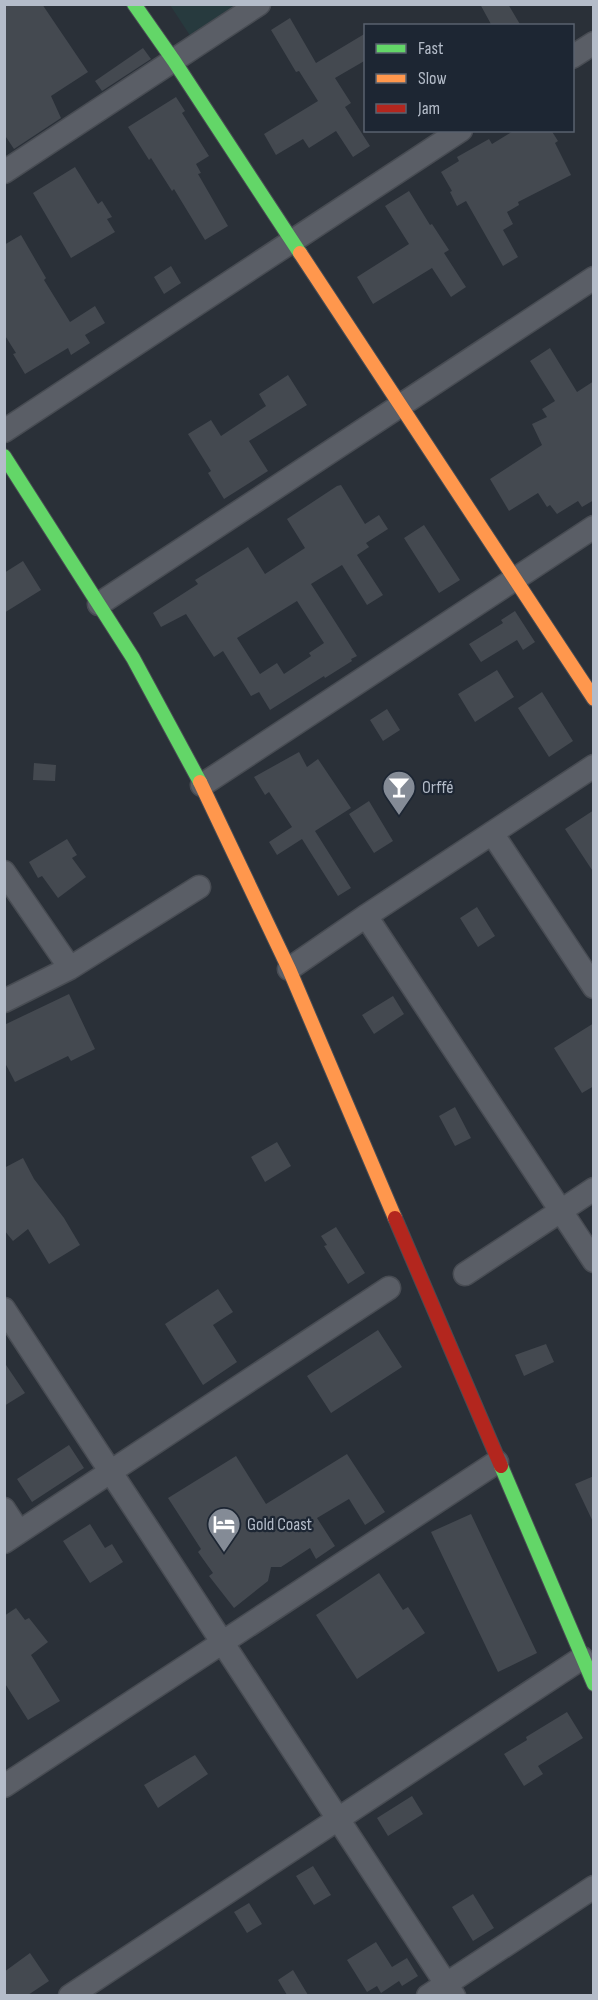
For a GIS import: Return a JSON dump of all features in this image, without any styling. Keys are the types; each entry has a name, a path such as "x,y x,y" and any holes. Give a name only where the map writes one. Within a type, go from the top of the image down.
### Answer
{"main road":[{"path":"134,4 174,61 594,699"},
{"path":"4,456 99,604 172,726 202,785 289,969 497,1462 593,1681"}],"street":[{"path":"4,172 259,4"},
{"path":"574,56 594,43"},
{"path":"4,431 458,132"},
{"path":"99,604 594,278"},
{"path":"202,785 594,527"},
{"path":"289,969 366,915 594,766"},
{"path":"492,832 594,987"},
{"path":"4,872 70,968"},
{"path":"4,1001 70,968 199,887"},
{"path":"366,915 594,1261"},
{"path":"465,1274 594,1189"},
{"path":"4,1509 12,1537 389,1288"},
{"path":"4,1309 338,1819 443,1992 594,1887"},
{"path":"4,1786 497,1462"},
{"path":"70,1995 582,1658"}],"green space":[{"path":"170,5 245,5 193,40"}],"building":[{"path":"4,4 42,4 88,72 51,96 61,118 14,149 4,134"},
{"path":"480,4 508,4 520,24 491,24"},
{"path":"290,18 316,63 364,34 364,61 335,78 351,103 345,107 370,146 353,157 336,131 309,148 303,139 276,155 264,134 318,101 299,71 296,72 271,30"},
{"path":"143,48 151,59 102,91 95,81"},
{"path":"176,97 185,111 182,113 209,156 196,164 201,173 198,174 228,226 205,240 174,189 172,191 128,127"},
{"path":"512,132 552,132 558,141 555,143 571,175 518,202 519,205 507,212 513,224 503,230 518,257 503,266 466,201 457,206 450,192 452,191 441,172 459,161 457,157 489,139 492,144"},
{"path":"75,167 98,204 102,201 112,217 107,219 115,232 71,258 33,193"},
{"path":"409,191 449,250 444,253 466,287 451,297 432,268 373,304 357,277 409,244 385,206"},
{"path":"21,235 46,278 44,280 70,322 95,306 105,323 85,335 90,343 71,355 68,348 25,374 4,334 4,245"},
{"path":"171,266 181,283 164,294 154,277"},
{"path":"550,348 577,392 594,381 594,500 582,507 578,501 557,514 550,505 547,507 538,493 509,511 490,479 542,445 532,424 547,417 542,409 555,401 530,361"},
{"path":"288,375 307,405 249,441 268,471 224,499 208,473 211,471 188,434 211,420 221,436 266,406 259,394"},
{"path":"341,485 365,524 379,515 388,529 366,543 369,547 357,555 383,595 367,605 342,565 311,584 357,656 325,678 324,676 270,710 259,692 251,696 223,651 214,657 186,614 161,627 153,613 198,584 195,580 248,547 265,574 305,548 287,519","holes":["297,601 324,643 309,653 311,656 284,674 277,663 260,674 237,638"]},
{"path":"424,525 460,580 439,593 404,538"},
{"path":"23,561 41,590 4,613 4,573"},
{"path":"515,611 535,642 523,650 517,640 481,662 469,644 503,623 501,620"},
{"path":"497,670 514,697 475,722 458,694"},
{"path":"542,692 573,741 549,757 518,708"},
{"path":"387,709 400,730 383,741 370,720"},
{"path":"299,752 307,767 318,759 351,808 315,831 351,888 338,896 302,839 277,855 269,842 292,827 269,792 265,795 254,777"},
{"path":"34,763 56,765 55,781 33,780"},
{"path":"369,801 393,841 374,853 349,814"},
{"path":"594,810 594,873 565,829"},
{"path":"67,839 77,855 72,858 86,877 58,898 42,876 38,878 29,862"},
{"path":"477,907 495,936 478,947 460,918"},
{"path":"69,994 95,1049 71,1061 68,1056 15,1082 4,1061 4,1025"},
{"path":"393,996 404,1014 374,1034 362,1015"},
{"path":"594,1023 594,1086 582,1093 554,1048"},
{"path":"455,1107 471,1138 455,1146 439,1116"},
{"path":"277,1142 291,1166 265,1182 251,1157"},
{"path":"23,1158 34,1179 64,1218 80,1245 49,1264 28,1229 13,1241 4,1230 4,1168"},
{"path":"336,1227 365,1273 348,1284 324,1246 327,1245 321,1236"},
{"path":"218,1289 233,1312 213,1325 237,1362 203,1385 165,1324"},
{"path":"378,1330 402,1367 331,1413 307,1376"},
{"path":"546,1344 554,1362 524,1376 515,1355"},
{"path":"4,1362 25,1393 4,1406"},
{"path":"69,1445 84,1468 32,1502 17,1479"},
{"path":"347,1454 385,1512 365,1525 349,1499 317,1518 335,1546 316,1559 310,1548 281,1567 271,1567 268,1581 234,1608 209,1576 213,1573 198,1552 201,1549 168,1498 236,1456 266,1504"},
{"path":"594,1476 594,1524 575,1484"},
{"path":"471,1514 537,1653 498,1672 431,1532"},
{"path":"90,1524 105,1548 112,1544 123,1562 90,1583 63,1541"},
{"path":"379,1573 403,1610 408,1607 425,1633 357,1679 316,1615"},
{"path":"16,1608 25,1620 29,1618 48,1642 31,1655 60,1701 28,1720 4,1682 4,1616"},
{"path":"567,1712 583,1738 538,1766 543,1774 524,1786 504,1754 527,1740 526,1737"},
{"path":"195,1755 208,1774 158,1808 144,1785"},
{"path":"412,1796 423,1814 388,1836 377,1818"},
{"path":"313,1866 331,1895 314,1905 296,1876"},
{"path":"473,1894 494,1928 473,1941 452,1907"},
{"path":"249,1903 262,1924 247,1933 234,1912"},
{"path":"376,1942 392,1967 407,1958 418,1976 402,1986 399,1981 381,1993 377,1986 367,1992 347,1960"},
{"path":"30,1953 49,1981 28,1995 4,1995 4,1972"},
{"path":"293,1970 308,1995 287,1995 278,1980"}],"traffic: fast":[{"path":"134,4 300,253"},
{"path":"4,456 133,658 200,782"},
{"path":"501,1466 594,1684"}],"traffic: slow":[{"path":"300,253 594,699"},
{"path":"200,782 289,969 395,1218"}],"traffic: jam":[{"path":"395,1218 501,1466"}],"place":[{"name":"Orffé","path":"399,816"},
{"name":"Gold Coast","path":"224,1553"}]}
